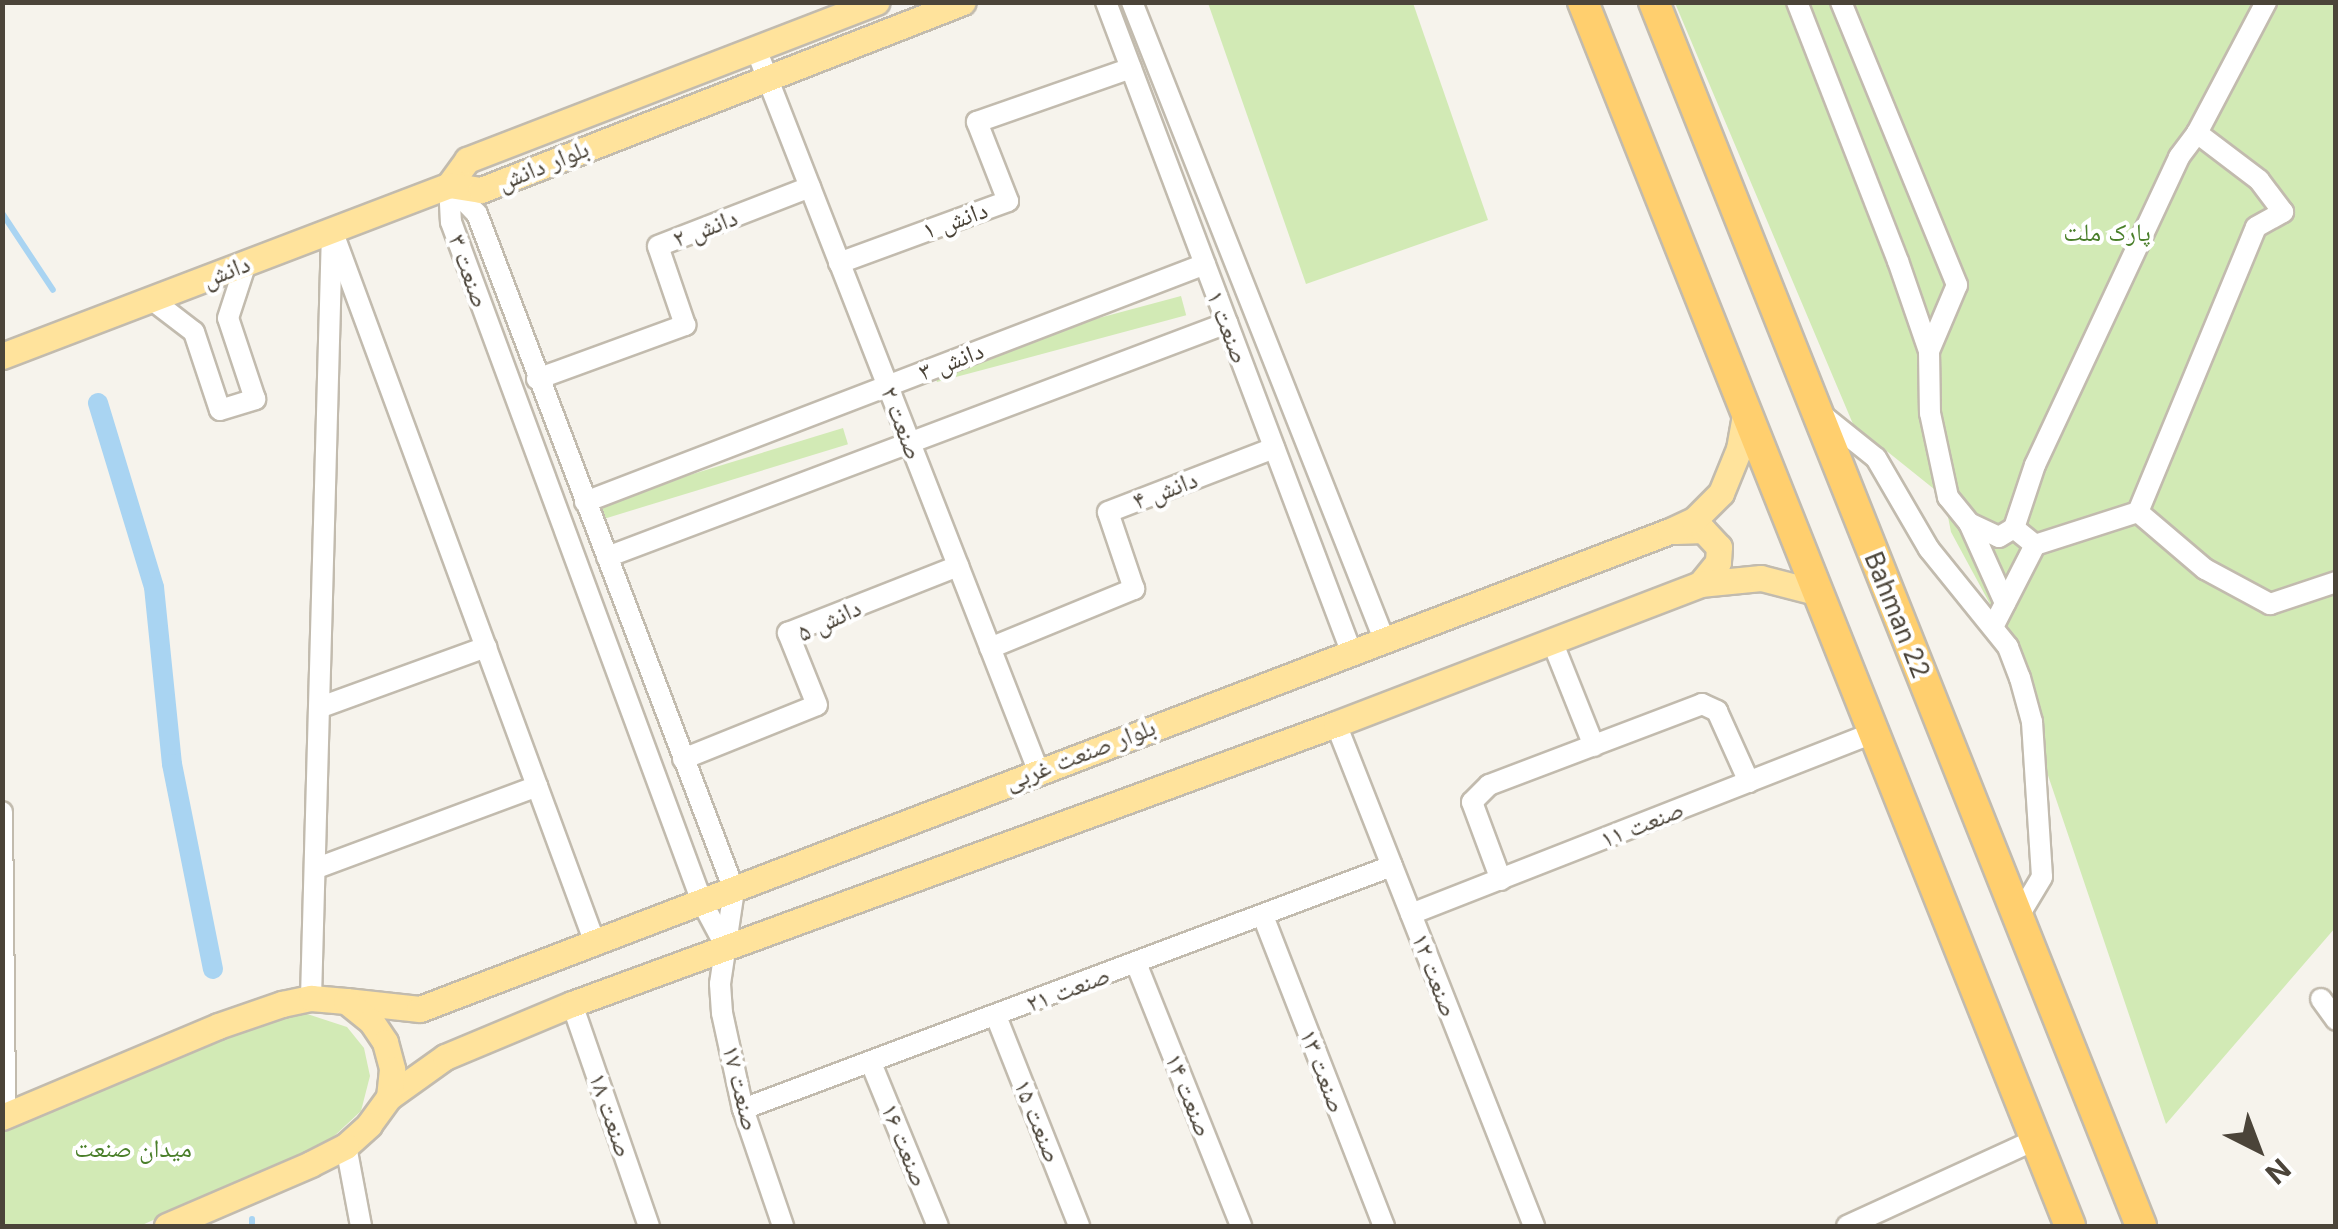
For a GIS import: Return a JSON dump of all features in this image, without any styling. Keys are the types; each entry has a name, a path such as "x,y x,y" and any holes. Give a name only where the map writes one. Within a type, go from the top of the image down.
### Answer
{"highway":[{"path":"1583,2 2070,1226"},
{"name":"Bahman 22","path":"1654,2 2141,1226"}],"main road":[{"name":"بلوار دانش","path":"877,2 467,160 448,185 480,190 963,2"},
{"name":"دانش","path":"2,356 448,185"},
{"name":"بلوار صنعت غربی","path":"346,1001 420,1009 1670,531 1694,520 1721,493 1739,450 1746,411"},
{"path":"1670,531 1704,530 1719,547 1718,562 1700,584"},
{"path":"167,1226 346,1146 369,1125 389,1097 445,1057 572,1004 1336,724 1700,584 1761,578 1819,593"},
{"path":"3,1114 218,1026 312,998 346,1001 370,1021 384,1042 392,1069 389,1097"}],"street":[{"name":"صنعت ۱","path":"1106,2 1352,651"},
{"name":"صنعت ۱","path":"1132,2 1384,639"},
{"path":"1797,2 1898,261 1928,352 1930,413 1948,497 1969,523 2005,603"},
{"path":"1842,2 1958,284 1928,352"},
{"path":"1969,523 1999,538 2014,528 2035,465 2179,157 2197,133 2266,2"},
{"name":"صنعت ۲","path":"756,48 1038,770"},
{"name":"دانش ۱","path":"840,263 1008,201 978,122 1131,68"},
{"path":"1993,627 2035,545 2138,512 2256,226 2283,212 2259,180 2197,133"},
{"name":"صنعت ۳","path":"448,185 476,214 734,890"},
{"name":"صنعت ۳","path":"448,185 451,222 702,902 726,947"},
{"name":"دانش ۲","path":"538,379 685,325 658,246 810,188"},
{"path":"332,230 595,943"},
{"path":"312,998 332,230"},
{"path":"151,299 194,332 220,410 254,399 228,318 246,263"},
{"name":"دانش ۳","path":"585,502 1205,264"},
{"path":"606,557 1227,323"},
{"path":"1816,410 1876,458 1929,549 2008,647 2032,722 2042,877 2018,917"},
{"name":"دانش ۴","path":"990,648 1134,588 1108,512 1274,448"},
{"path":"2138,512 2206,569 2270,604 2336,582"},
{"path":"2014,528 2035,545"},
{"name":"دانش ۵","path":"684,759 817,704 788,633 958,566"},
{"path":"1552,641 1594,746"},
{"path":"321,707 486,648"},
{"path":"1501,880 1472,802 1479,792 1594,746 1702,704 1711,706 1749,782"},
{"name":"صنعت ۱۲","path":"1336,724 1534,1226"},
{"name":"صنعت ۱۱","path":"1411,914 1872,733"},
{"path":"317,868 537,786"},
{"path":"2,812 3,1114"},
{"name":"صنعت ۲۱","path":"743,1109 1392,866"},
{"name":"صنعت ۱۷","path":"734,890 720,984 722,1013 743,1109 783,1226"},
{"name":"صنعت ۱۳","path":"1263,916 1384,1226"},
{"name":"صنعت ۱۴","path":"1136,963 1241,1226"},
{"path":"2321,999 2336,1020"},
{"name":"صنعت ۱۸","path":"572,1004 649,1226"},
{"name":"صنعت ۱۵","path":"996,1016 1079,1226"},
{"name":"صنعت ۱۶","path":"871,1063 938,1226"},
{"path":"1847,1226 2035,1140"},
{"path":"346,1146 361,1226"}],"green space":[{"path":"1208,3 1413,3 1488,220 1306,284"},
{"name":"پارک ملت","path":"1675,3 2335,3 2335,928 2166,1124 1990,604 1951,532 1928,415 1939,493 1853,424"},
{"path":"1181,296 1186,315 937,382 932,363"},
{"path":"843,428 848,444 601,520 596,503"},
{"name":"میدان صنعت","path":"295,1010 347,1027 364,1048 370,1076 361,1111 330,1140 140,1226 3,1226 2,1131 78,1092"}],"waterway":[{"path":"2,213 53,290"},
{"path":"98,403 154,587 172,764 213,969"},
{"path":"252,1219 252,1226"}]}
